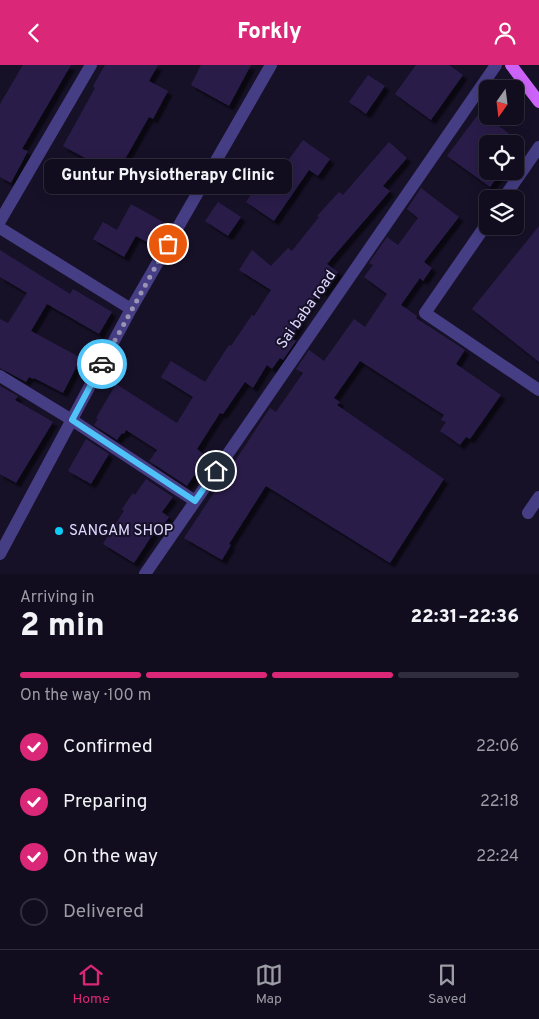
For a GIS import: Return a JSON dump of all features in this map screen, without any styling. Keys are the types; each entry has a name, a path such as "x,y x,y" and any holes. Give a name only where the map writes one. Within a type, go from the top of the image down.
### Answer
{"main road":[{"path":"511,65 539,101"}],"street":[{"path":"0,221 91,65"},
{"path":"0,554 131,309 271,65"},
{"name":"Sai baba road","path":"145,574 496,65"},
{"path":"509,190 539,147"},
{"path":"0,228 131,309"},
{"path":"479,235 425,313 539,390"},
{"path":"0,376 72,420 195,501"},
{"path":"528,513 539,497"}],"building":[{"path":"23,65 71,65 22,149 28,151 11,183 0,177 0,104"},
{"path":"105,65 158,65 149,81 168,91 153,119 149,117 116,175 63,146 95,88 93,86"},
{"path":"201,65 251,65 229,106 191,85"},
{"path":"416,65 449,65 463,75 431,120 395,94"},
{"path":"368,75 385,86 366,114 349,102"},
{"path":"479,113 479,125 497,125 511,135 479,135 479,179 447,156"},
{"path":"303,140 330,159 318,176 309,170 274,221 246,202 272,162 282,169"},
{"path":"389,142 407,158 383,186 390,191 327,264 338,272 323,293 320,290 299,321 301,322 290,338 296,341 283,360 280,358 272,369 267,365 253,388 245,382 223,414 220,413 197,449 209,458 202,469 200,467 187,486 149,461 157,450 126,430 117,440 94,425 98,419 96,418 116,384 177,423 193,397 161,377 171,361 205,382 229,345 231,346 252,315 254,316 271,290 239,270 252,250 271,266 288,248 292,251 319,217 317,216 339,192 343,195"},
{"path":"480,180 495,180 490,187"},
{"path":"421,188 459,217 424,262 432,268 423,281 420,278 401,305 417,316 416,318 465,350 456,364 501,395 470,439 466,437 460,445 440,431 446,422 441,420 444,415 360,361 334,398 340,402 337,405 444,479 390,563 266,486 229,544 231,545 222,560 184,538 270,408 276,412 303,373 296,369 309,350 324,361 354,319 365,327 387,294 364,277 373,265 369,263 387,237 398,245 418,218 407,209"},
{"path":"218,202 241,217 228,236 205,221"},
{"path":"131,204 163,222 150,244 136,236 124,257 93,239 103,222 117,230"},
{"path":"539,226 539,362 472,309"},
{"path":"0,250 70,294 73,289 112,312 99,334 47,304 31,331 81,358 63,393 34,378 29,377 26,382 0,368 0,319 8,323 27,293 0,277"},
{"path":"0,386 18,396 15,400 53,422 16,483 0,474"},
{"path":"86,439 109,454 91,484 68,471"},
{"path":"146,479 173,497 162,512 169,517 158,533 155,531 134,563 103,544 124,511 122,509"}],"way so far":[{"path":"102,364 168,244"}],"place":[{"name":"Guntur Physiotherapy Clinic","path":"168,244"},
{"name":"SANGAM SHOP","path":"59,531"}],"route":[{"path":"102,364 72,420 195,501 216,471"}]}
